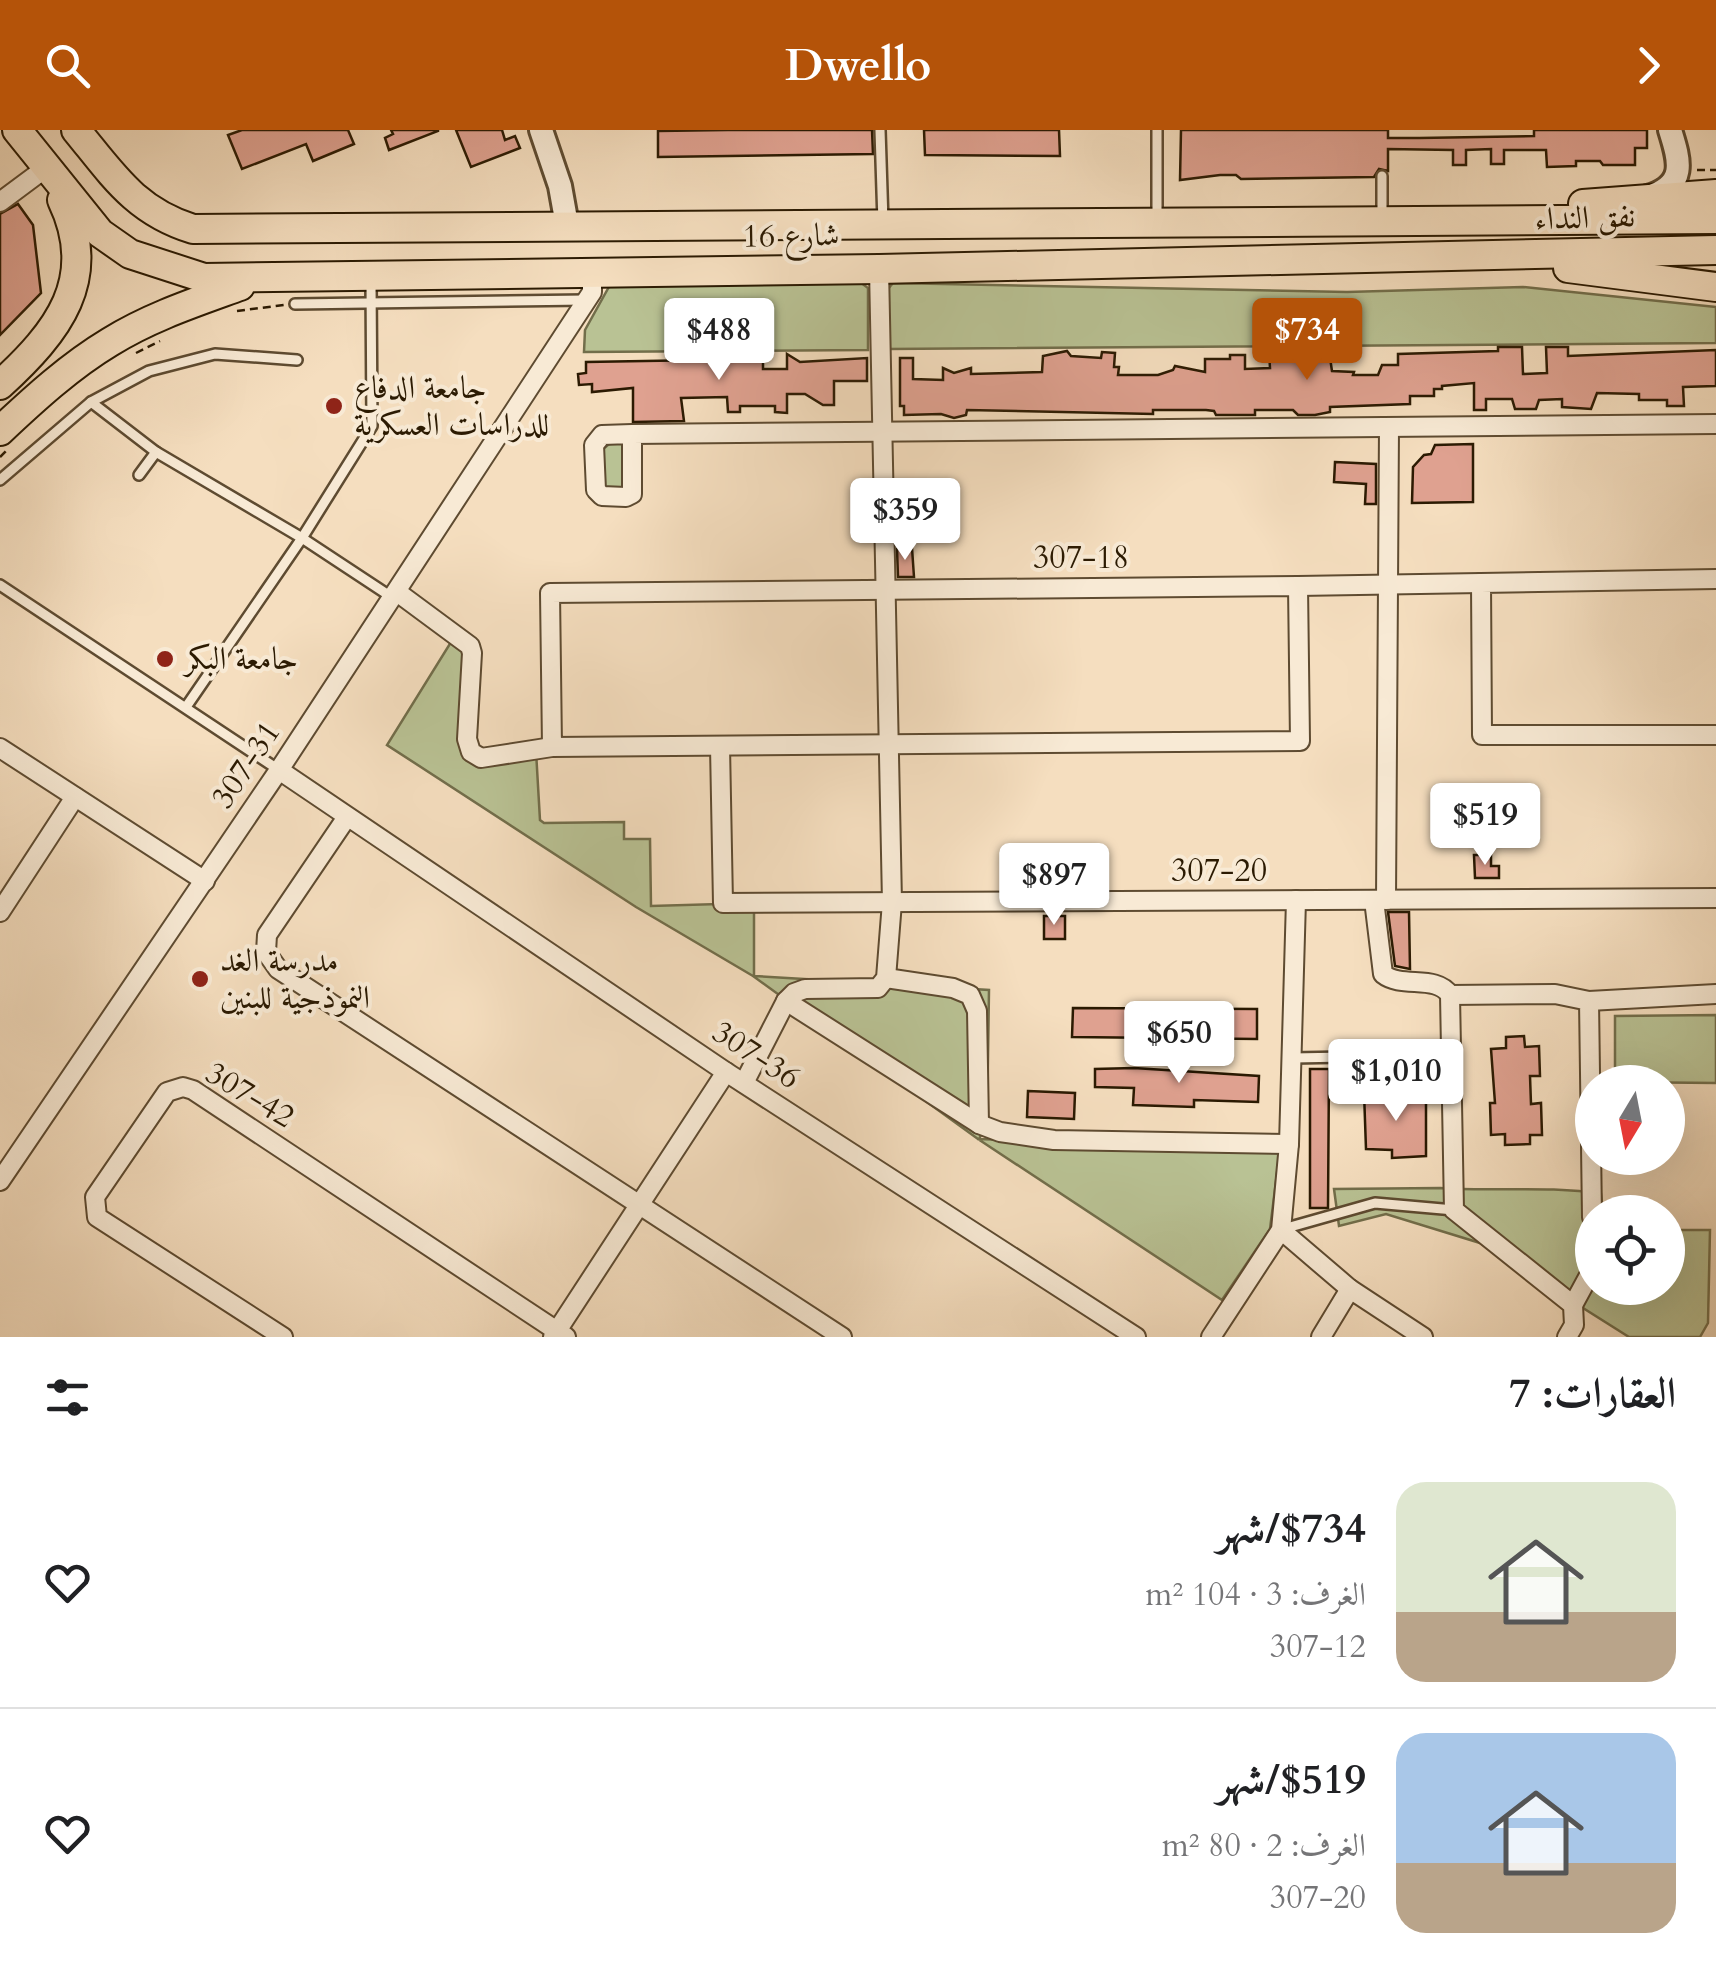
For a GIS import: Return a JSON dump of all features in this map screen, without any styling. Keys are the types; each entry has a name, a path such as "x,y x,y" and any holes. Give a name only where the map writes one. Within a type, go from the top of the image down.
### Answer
{"main road":[{"path":"17,130 47,168 74,224 78,270 74,290 63,310 4,381 32,401"},
{"name":"شارع 16","path":"76,130 126,190 156,216 192,229 883,226 1456,218"},
{"name":"شارع 16","path":"47,168 100,233 130,254 204,278 371,289 589,287 694,272 1457,257"},
{"path":"1456,218 1648,196 1716,194"},
{"path":"1456,218 1708,219"},
{"path":"693,226 694,272"},
{"name":"نفق النداء","path":"1457,257 1716,250"},
{"path":"1457,257 1716,288"},
{"path":"5,439 32,401 110,342 170,312 259,279"}],"street":[{"path":"542,130 560,186 567,225"},
{"path":"1648,196 1661,192 1676,178 1678,152 1670,130"},
{"path":"0,202 47,168"},
{"path":"744,1083 786,1001 794,993 805,989 878,988 886,978 892,902 878,269"},
{"name":"307-31","path":"0,1181 395,595 589,287"},
{"path":"632,434 1716,424"},
{"path":"1389,427 1380,900 1383,974 1394,981 1439,985 1447,988 1450,995 1454,1210 1572,1305"},
{"name":"307-18","path":"552,748 550,593 1716,579"},
{"path":"1481,583 1482,734 1716,735"},
{"path":"395,595 470,646 467,738 471,752 481,758 552,748 1300,741 1298,586"},
{"name":"307-20","path":"720,746 723,903 1716,898"},
{"path":"0,748 204,881"},
{"name":"307-36","path":"279,770 726,1072 1136,1337"},
{"path":"0,912 75,797"},
{"path":"347,817 267,936 266,952 278,968 842,1337"},
{"path":"1211,1337 1281,1230 1289,1144 1296,900"},
{"path":"886,978 953,988 970,995 977,1011 978,1124"},
{"path":"1450,995 1555,994 1589,1002 1716,994"},
{"path":"786,1001 978,1124 1000,1132 1054,1140 1289,1144"},
{"path":"1589,1002 1592,1195"},
{"path":"559,1335 726,1072"},
{"name":"307-42","path":"283,1337 98,1216 95,1197 166,1092 174,1088 193,1090 559,1335"},
{"path":"1281,1230 1350,1289 1423,1337"},
{"path":"1321,1337 1350,1289"},
{"path":"1567,1337 1574,1325 1575,1300"}],"lane":[{"path":"880,130 883,226"},
{"path":"1157,130 1157,222"},
{"path":"1382,176 1382,220"},
{"path":"186,708 302,538 372,426 371,289 295,304"},
{"path":"0,480 91,402 149,370 215,354 297,360"},
{"path":"91,402 156,452 395,595"},
{"path":"139,476 156,452"},
{"path":"0,584 279,770"},
{"path":"1292,1058 1451,1056"},
{"path":"1281,1230 1376,1203 1454,1210"}],"path":[{"path":"1695,170 1716,170"},
{"path":"238,310 295,304"},
{"path":"128,357 160,341"},
{"path":"0,457 5,439"}],"green space":[{"path":"860,282 868,288 868,350 584,352 585,330 610,285"},
{"path":"893,283 1347,292 1523,287 1716,307 1716,343 889,349 888,289"},
{"path":"609,444 625,445 626,490 603,490 601,451"},
{"path":"456,634 463,639 471,752 536,751 540,820 544,823 624,822 624,839 650,839 651,906 754,903 754,976 989,990 987,1124 979,1139 1280,1149 1270,1229 1222,1300 978,1139 753,976 636,907 387,745"},
{"path":"1716,1015 1716,1083 1685,1083 1685,1065 1615,1065 1615,1016"},
{"path":"1334,1189 1561,1190 1601,1195 1575,1195 1575,1303 1480,1243 1386,1214 1339,1226"},
{"path":"1685,1230 1710,1230 1708,1323 1700,1337 1629,1337 1578,1305 1685,1305"}],"building":[{"path":"242,130 348,130 354,144 313,161 306,144 242,169 228,135"},
{"path":"391,130 438,131 389,150 385,138 393,134"},
{"path":"456,130 502,130 505,140 515,136 520,148 471,167"},
{"path":"872,130 873,154 658,157 658,131"},
{"path":"924,130 1059,130 1060,156 925,155"},
{"path":"1181,130 1388,130 1388,138 1419,138 1534,136 1534,130 1647,130 1647,148 1635,148 1635,165 1576,161 1576,166 1547,167 1546,150 1504,150 1504,164 1491,164 1491,149 1466,150 1466,165 1453,165 1453,150 1388,149 1388,171 1379,169 1374,177 1241,179 1220,175 1180,180"},
{"path":"18,204 33,225 41,293 0,335 0,214"},
{"path":"1498,347 1522,347 1523,374 1547,373 1546,347 1568,347 1568,356 1716,350 1716,386 1683,387 1684,406 1667,406 1667,400 1639,400 1639,394 1597,393 1591,409 1562,407 1562,399 1539,400 1536,409 1515,409 1512,399 1486,399 1486,410 1474,410 1474,383 1442,386 1434,389 1434,396 1410,396 1410,404 1330,407 1330,412 1315,415 1298,415 1293,410 1216,415 1206,410 1153,410 1153,414 967,410 966,415 954,418 941,414 904,415 904,406 900,406 900,358 913,358 913,379 943,380 943,368 954,373 971,368 971,374 1042,372 1043,356 1067,351 1071,356 1101,358 1102,352 1115,353 1118,375 1158,375 1175,366 1205,372 1205,359 1230,359 1230,355 1245,355 1245,369 1270,368 1269,352 1287,348 1296,358 1301,349 1318,348 1329,351 1332,371 1378,375 1382,365 1398,365 1398,354 1498,351"},
{"path":"787,354 800,362 867,358 867,381 834,381 834,405 823,405 805,394 787,394 787,413 775,412 775,406 740,406 740,412 728,412 727,397 681,398 684,421 633,422 633,388 592,392 592,384 579,385 578,374 586,373 586,362 763,359 763,369 787,369"},
{"path":"1473,444 1473,502 1412,503 1413,467 1424,455 1431,454 1435,445"},
{"path":"1335,462 1376,464 1376,504 1365,504 1366,484 1334,482"},
{"path":"912,548 914,577 898,577 897,549"},
{"path":"1474,855 1491,855 1491,866 1499,866 1499,878 1475,878"},
{"path":"1388,912 1409,912 1410,969 1395,966"},
{"path":"1044,916 1065,916 1065,939 1044,939"},
{"path":"1073,1008 1257,1009 1257,1039 1072,1037"},
{"path":"1524,1036 1525,1047 1539,1046 1540,1076 1530,1076 1531,1104 1541,1103 1542,1135 1530,1135 1530,1144 1505,1145 1505,1134 1491,1135 1490,1103 1495,1103 1491,1049 1506,1048 1506,1037"},
{"path":"1095,1069 1259,1076 1258,1102 1194,1100 1194,1107 1133,1105 1134,1088 1095,1087"},
{"path":"1310,1069 1329,1069 1328,1208 1310,1208"},
{"path":"1028,1091 1075,1093 1074,1119 1027,1117"},
{"path":"1364,1092 1417,1093 1417,1102 1426,1103 1426,1156 1392,1158 1392,1150 1366,1149"}],"place":[{"name":"جامعة الدفاع للدراسات العسكرية","path":"334,406"},
{"name":"جامعة البكر","path":"165,659"},
{"name":"مدرسة الغد النموذجية للبنين","path":"200,979"}]}
